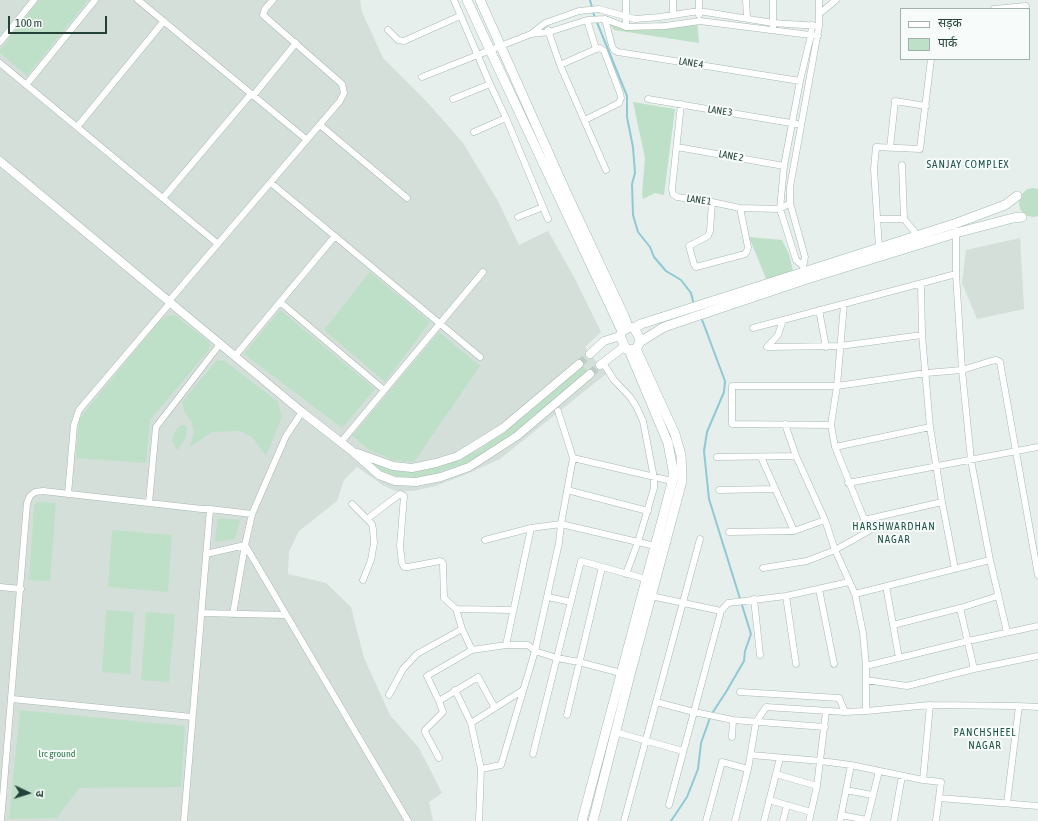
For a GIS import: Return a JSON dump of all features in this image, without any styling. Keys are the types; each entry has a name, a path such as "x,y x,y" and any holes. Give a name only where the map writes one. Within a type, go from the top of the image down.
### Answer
{"main road":[{"path":"468,0 490,50 626,331 668,443 673,470 672,481 582,821"},
{"path":"480,0 566,192 625,318 626,331"},
{"path":"626,331 641,324 706,308 805,272 956,223 1005,205 1017,196"},
{"path":"805,272 1000,221 1022,217"},
{"path":"632,347 689,313"},
{"path":"626,331 639,337 632,347"},
{"path":"593,821 615,732 682,481 681,456 675,434 632,347"}],"street":[{"path":"0,42 34,0"},
{"path":"26,85 95,0"},
{"path":"138,0 307,140"},
{"path":"68,494 74,425 79,410 340,101 344,89 342,84 263,15 265,9 273,0"},
{"path":"454,0 506,118 548,219"},
{"path":"626,0 626,27"},
{"path":"673,0 674,15"},
{"path":"699,0 700,21"},
{"path":"746,0 747,18"},
{"path":"773,0 773,30"},
{"path":"805,272 804,257 790,203 790,187 818,36 819,0"},
{"path":"819,14 836,0"},
{"path":"1005,8 1026,6"},
{"path":"531,34 545,23 579,11 599,9 635,19 699,11 773,23 819,26"},
{"path":"388,30 398,40 404,41 460,16"},
{"path":"422,77 477,54 531,34 549,32 589,20 603,19 626,27 665,26 700,21 818,36"},
{"name":"LANE 4","path":"603,19 612,46 614,50 618,52 800,82"},
{"path":"589,20 596,49"},
{"path":"77,127 164,21"},
{"path":"545,23 560,64 606,170"},
{"path":"805,272 796,260 780,209 784,166 812,25"},
{"path":"163,198 296,43"},
{"path":"560,64 596,49 600,48 604,51 621,98 619,103 585,120"},
{"path":"878,248 874,169 876,147 920,149 931,60"},
{"path":"0,63 218,244"},
{"path":"453,100 490,84"},
{"name":"LANE 3","path":"648,99 802,124"},
{"path":"890,148 895,101 926,106"},
{"name":"LANE 1","path":"681,104 672,189 673,194 677,197 740,208 780,209"},
{"path":"474,132 506,118"},
{"path":"320,125 407,198"},
{"name":"LANE 2","path":"677,147 784,166"},
{"path":"0,161 302,412 352,451 379,475 395,481 416,482 441,477 469,467 517,436 590,374"},
{"path":"902,165 904,219 918,236"},
{"path":"270,183 480,356"},
{"path":"712,202 710,231 708,236 692,243 689,246 696,267 745,254 748,247 740,208"},
{"path":"780,209 790,203"},
{"path":"518,217 543,207"},
{"path":"877,219 904,219"},
{"path":"956,223 956,274 962,370 971,460 990,560 1008,632"},
{"path":"235,356 334,236"},
{"path":"341,442 483,272"},
{"path":"753,328 956,274"},
{"path":"922,284 922,335 930,427 955,569"},
{"path":"280,302 384,390"},
{"path":"763,568 807,561 835,550 869,531 834,447 832,425 844,304"},
{"path":"819,310 826,347"},
{"path":"783,320 778,335 767,347 840,346 922,335"},
{"path":"590,354 604,342 626,331"},
{"path":"149,503 156,427 220,344"},
{"path":"626,574 648,511 654,488 654,478 643,421 631,398 612,378 602,364 632,347"},
{"path":"832,425 732,424 732,386 837,386 926,373 962,370 996,360 1000,362 1038,575"},
{"path":"352,451 393,466 412,468 436,464 458,456 503,428 579,364"},
{"path":"481,768 501,765 535,651 548,596 559,543 573,458 558,411"},
{"path":"233,614 244,545 252,514 286,436 302,412"},
{"path":"785,424 796,456 825,520 835,550 855,594 866,666 866,711"},
{"path":"834,447 930,427"},
{"path":"848,483 1038,447"},
{"path":"717,457 796,456"},
{"path":"762,457 794,531"},
{"path":"573,458 672,481"},
{"path":"719,490 775,489"},
{"path":"567,490 648,511"},
{"path":"1,821 0,810 12,699 27,503 30,496 35,492 43,491 252,514"},
{"path":"367,519 400,494 404,496 400,546 402,563 404,567 408,567 440,561 442,562 444,598 456,609 462,629 472,650"},
{"path":"864,520 942,502"},
{"path":"352,504 372,524 374,543 371,560 363,580"},
{"path":"184,821 210,509"},
{"path":"729,532 794,531 825,520"},
{"path":"485,540 530,528 561,524 655,546"},
{"path":"506,645 530,528"},
{"path":"624,821 700,539"},
{"path":"206,554 244,545"},
{"path":"244,545 408,821"},
{"path":"855,594 990,560"},
{"path":"532,754 581,561 646,579"},
{"path":"567,715 602,567"},
{"path":"668,805 721,611 728,602 786,596 849,582"},
{"path":"886,586 899,658"},
{"path":"0,587 21,589"},
{"path":"819,589 834,664"},
{"path":"548,596 571,602"},
{"path":"651,596 682,604 721,611"},
{"path":"786,596 796,664"},
{"path":"893,625 960,608 998,596"},
{"path":"752,600 760,655"},
{"path":"960,608 974,669"},
{"path":"456,609 514,610"},
{"path":"201,613 285,615"},
{"path":"866,666 968,641 1038,626"},
{"path":"389,695 403,669 417,654 462,629"},
{"path":"439,758 424,731 443,712 427,676 472,650 506,645 528,645 535,651 557,658 621,673"},
{"path":"866,680 907,686 974,669 1038,656"},
{"path":"439,701 478,677 495,708"},
{"path":"455,690 471,723 481,768 479,821"},
{"path":"471,723 524,690"},
{"path":"740,692 839,698 845,712"},
{"path":"12,699 192,717"},
{"path":"656,702 705,715 734,720 825,727"},
{"path":"923,780 930,705"},
{"path":"735,821 751,755 756,722 766,707 845,712 930,705 1038,707"},
{"path":"1007,803 1019,706"},
{"path":"809,821 821,761 826,711"},
{"path":"732,737 734,720"},
{"path":"615,732 683,751"},
{"path":"751,755 851,765 923,780 941,782 936,821"},
{"path":"764,821 780,758"},
{"path":"706,821 722,762 748,769"},
{"path":"851,765 841,818 867,820 879,771"},
{"path":"776,774 817,786"},
{"path":"894,821 902,776"},
{"path":"846,790 872,796"},
{"path":"939,798 1038,806"},
{"path":"769,800 811,812"},
{"path":"783,821 787,805"}],"shaded area":[{"path":"0,0 360,0 362,12 383,58 428,103 463,143 498,201 519,245 548,231 574,277 601,332 585,347 606,374 500,459 436,486 413,491 396,491 384,486 357,467 344,480 337,501 299,531 289,552 288,574 326,583 351,607 364,658 390,715 419,748 442,793 429,802 433,821 0,821"},
{"path":"1020,238 1024,309 977,319 962,283 966,250"}],"green space":[{"path":"39,0 88,0 27,76 0,53 0,50"},
{"path":"697,20 699,43 614,30 609,23 627,25"},
{"path":"633,102 675,109 664,195 655,193 643,199 642,193 645,158"},
{"path":"1027,189 1038,189 1038,216 1034,217 1023,213 1020,209 1019,203 1023,193"},
{"path":"749,237 782,240 789,254 793,271 767,281"},
{"path":"370,272 430,322 385,382 324,330"},
{"path":"280,310 375,389 342,428 244,354"},
{"path":"175,315 209,342 210,346 208,351 150,420 146,463 76,458 79,421 83,414 157,324 166,316"},
{"path":"439,332 480,366 414,462 393,460 371,451 352,436"},
{"path":"217,360 225,361 278,402 282,417 266,456 252,437 240,431 212,432 190,447 194,432 191,421 184,411 182,402"},
{"path":"582,365 587,371 511,438 467,463 428,476 411,479 396,476 380,470 365,459 402,471 417,472 463,457 482,448"},
{"path":"181,425 185,425 187,428 186,438 177,450 172,440 175,431"},
{"path":"38,502 56,503 50,581 29,580 34,505"},
{"path":"220,518 240,520 235,539 215,542 217,521"},
{"path":"112,530 172,535 168,592 108,587"},
{"path":"106,610 134,612 130,674 102,672"},
{"path":"146,612 175,614 169,682 141,680"},
{"name":"lrc ground","path":"20,710 185,726 181,787 79,788 57,818 9,819"}],"waterway":[{"path":"590,0 594,15 627,96 627,117 633,147 635,173 632,184 633,215 638,232 650,247 654,257 666,271 681,280 691,293 694,305"},
{"path":"671,821 687,797 698,769 701,743 711,715 744,661 745,651 751,634 709,499 704,451 707,432 724,392 725,381 701,317"}],"tunnel":[{"path":"579,364 590,354"},
{"path":"590,374 600,365"}],"district":[{"name":"SANJAY COMPLEX","path":"968,165"},
{"name":"HARSHWARDHAN NAGAR","path":"894,533"},
{"name":"PANCHSHEEL NAGAR","path":"985,739"}]}
